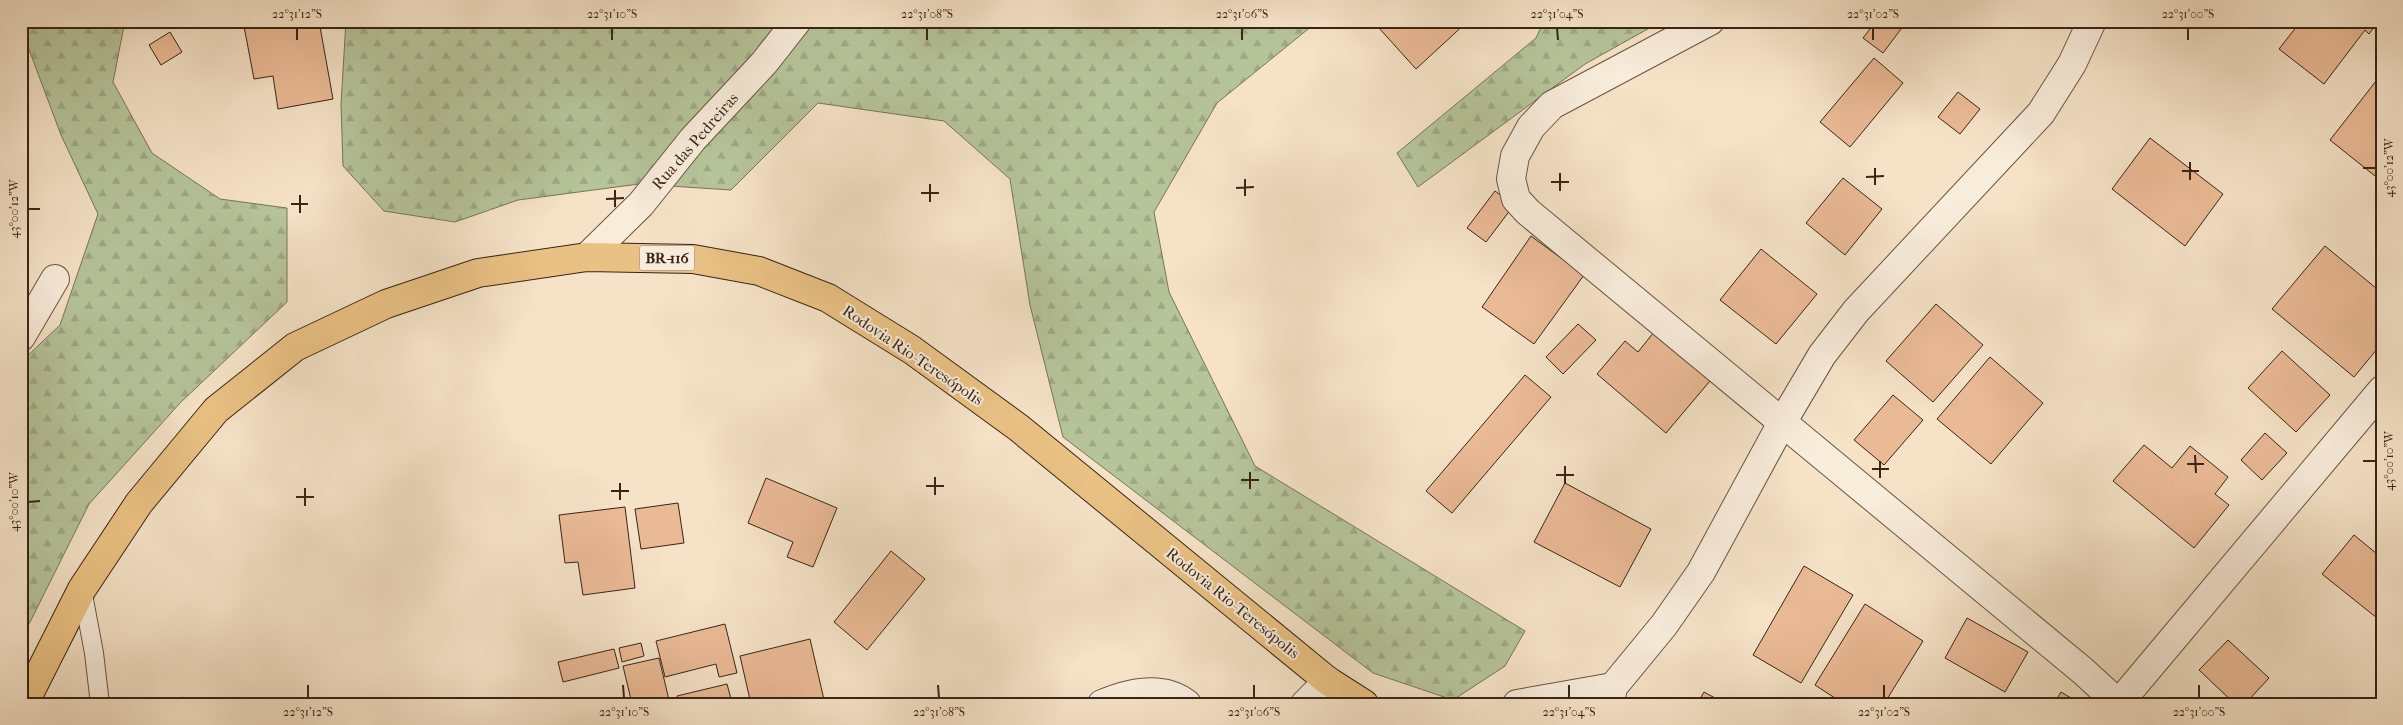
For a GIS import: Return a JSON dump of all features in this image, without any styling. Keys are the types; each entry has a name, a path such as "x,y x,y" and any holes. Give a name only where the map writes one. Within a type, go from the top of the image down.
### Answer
{"highway":[{"name":"Rodovia Rio-Teresópolis","path":"24,704 82,589 139,503 216,410 295,347 386,304 478,273 587,257 693,259 759,270 828,298 912,350 1019,428 1328,681 1364,704"}],"street":[{"name":"Rua das Pedreiras","path":"587,257 641,204 694,139 764,63 797,21"},
{"path":"1710,21 1552,105 1531,127 1515,156 1511,179 1516,199 1528,212 2083,671 2119,704 2382,390"},
{"path":"1517,704 1611,695 1701,572 1782,421 1822,355 1856,311 2041,113 2072,64 2092,21"},
{"path":"21,337 55,279"},
{"path":"1305,704 1328,681"},
{"path":"1102,704 1135,693 1162,692 1180,698 1187,704"}],"lane":[{"path":"82,589 94,653 100,704"}],"green space":[{"path":"21,21 125,21 113,82 152,153 220,199 287,208 287,302 180,403 89,504 21,640 21,362 60,325 98,214 61,135 21,28"},
{"path":"346,21 1318,21 1217,103 1154,212 1169,292 1255,466 1525,631 1505,666 1453,700 1373,673 1063,437 1030,305 1010,179 944,121 818,103 731,190 639,184 518,200 455,222 384,211 343,166 341,104"},
{"path":"1544,21 1662,21 1585,64 1418,187 1397,153 1536,38"}],"building":[{"path":"243,21 319,21 333,99 278,109 273,76 254,79"},
{"path":"1387,21 1468,21 1416,69 1379,28"},
{"path":"1876,21 1899,21 1904,25 1883,53 1863,38"},
{"path":"2301,21 2379,21 2369,34 2365,30 2324,84 2279,49"},
{"path":"170,32 182,52 161,65 149,45"},
{"path":"1874,58 1903,83 1850,147 1820,122"},
{"path":"2380,76 2382,167 2375,176 2330,140"},
{"path":"1958,92 1980,109 1960,134 1938,117"},
{"path":"2150,138 2223,194 2185,246 2112,189"},
{"path":"1843,178 1882,209 1845,255 1806,223"},
{"path":"1495,191 1514,205 1486,242 1467,228"},
{"path":"1531,236 1584,275 1534,344 1482,307"},
{"path":"2325,246 2382,293 2382,343 2354,377 2272,309"},
{"path":"1761,249 1817,294 1776,344 1720,300"},
{"path":"1936,304 1983,345 1933,402 1886,361"},
{"path":"1578,324 1596,340 1563,374 1546,357"},
{"path":"1658,327 1715,375 1666,433 1597,374 1625,341 1638,352"},
{"path":"2282,351 2330,395 2296,432 2248,388"},
{"path":"1990,357 2043,403 1991,464 1937,419"},
{"path":"1525,375 1551,397 1452,513 1426,491"},
{"path":"1893,395 1923,420 1884,465 1854,440"},
{"path":"2265,433 2287,453 2262,480 2241,460"},
{"path":"2144,445 2172,468 2190,446 2228,477 2215,494 2229,505 2194,548 2113,481"},
{"path":"766,478 837,508 813,567 787,557 793,542 748,523"},
{"path":"1565,483 1651,529 1620,587 1534,542"},
{"path":"678,503 684,543 641,549 635,509"},
{"path":"625,507 635,588 583,595 578,562 565,563 559,515"},
{"path":"2354,535 2382,558 2382,622 2322,574"},
{"path":"891,551 925,579 867,650 834,622"},
{"path":"1804,566 1853,595 1801,683 1753,655"},
{"path":"1865,604 1923,641 1884,704 1844,704 1815,685"},
{"path":"1967,618 2028,652 2005,692 1945,658"},
{"path":"725,624 737,673 719,677 716,664 665,677 656,641"},
{"path":"810,639 825,704 751,704 740,656"},
{"path":"2228,640 2269,678 2245,704 2235,704 2199,670"},
{"path":"641,643 644,656 622,662 619,648"},
{"path":"614,649 619,668 563,682 558,662"},
{"path":"659,658 670,704 632,704 623,666"},
{"path":"727,684 731,699 710,704 679,704 677,696"},
{"path":"1704,692 1726,704 1697,704"},
{"path":"2061,692 2081,704 2054,704"},
{"path":"182,697 198,704 180,704"}]}
